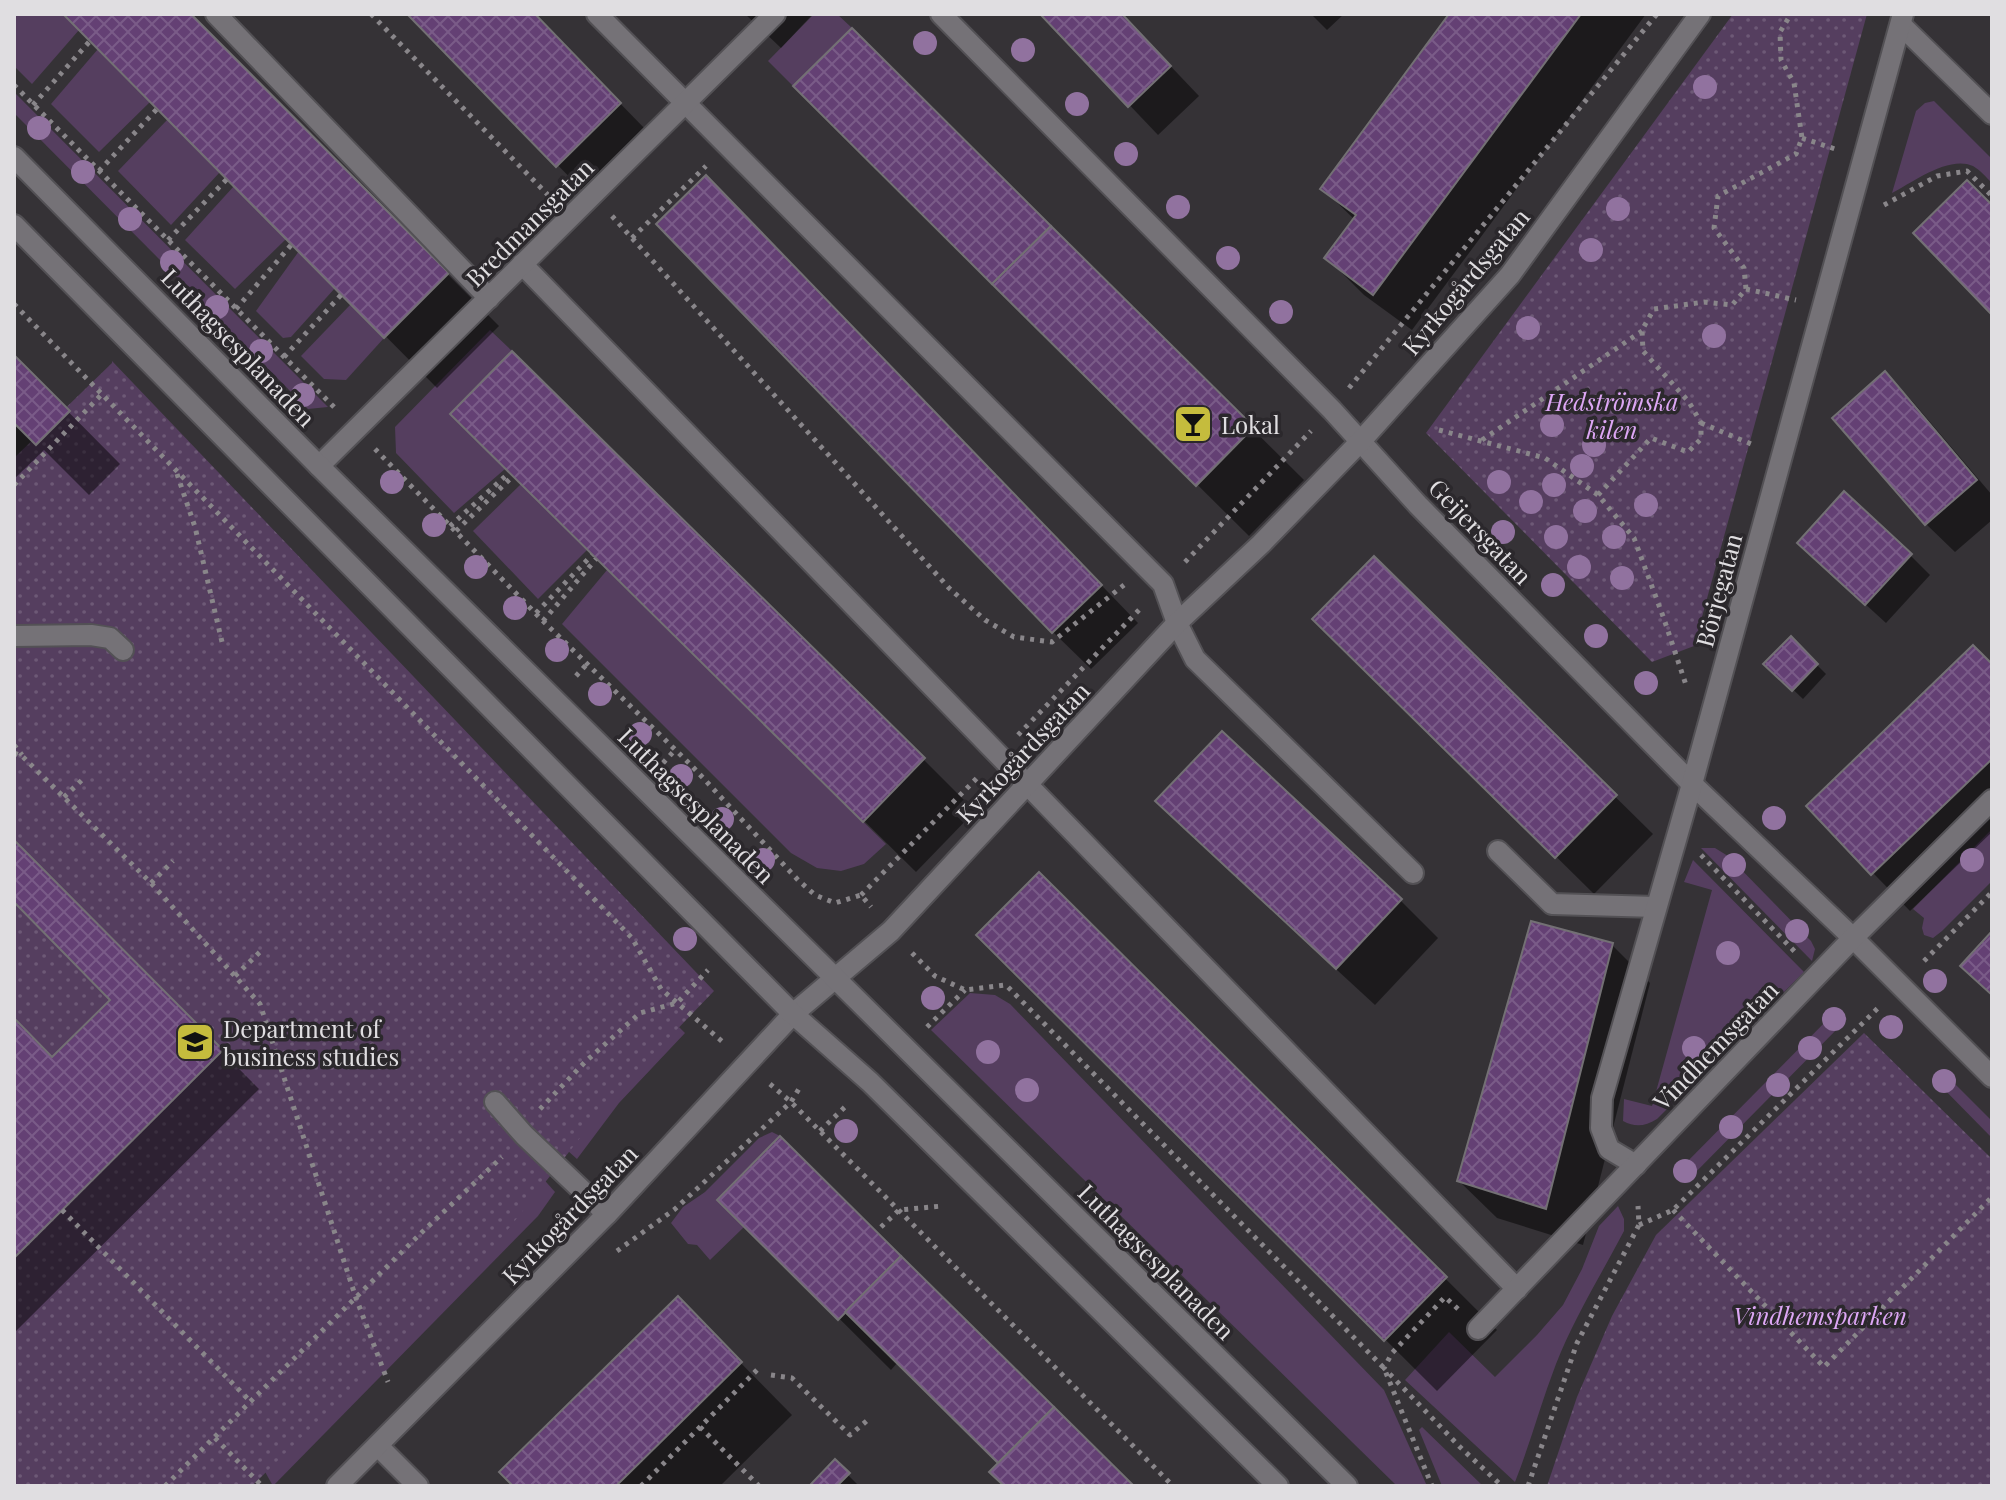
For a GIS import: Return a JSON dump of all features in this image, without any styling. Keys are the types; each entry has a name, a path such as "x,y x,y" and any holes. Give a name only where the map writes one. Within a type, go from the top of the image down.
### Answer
{"street":[{"path":"216,14 489,298"},
{"path":"597,14 1157,592 1195,659 1413,873"},
{"name":"Bredmansgatan","path":"319,466 775,14"},
{"name":"Geijersgatan","path":"941,14 1332,410 1418,505 1692,784 1992,1077"},
{"name":"Kyrkogårdsgatan","path":"337,1486 607,1214 793,1014 891,931 1177,623 1261,544 1360,442 1510,275 1700,14"},
{"path":"1902,20 1992,114"},
{"name":"Börjegatan","path":"1636,1165 1609,1149 1601,1128 1602,1098 1692,784 1902,20"},
{"name":"Luthagsesplanaden","path":"14,157 319,466 1347,1486"},
{"path":"14,225 793,1014 870,1082 1278,1486"},
{"path":"522,264 1517,1289"},
{"path":"14,636 91,635 110,638 123,650"},
{"name":"Vindhemsgatan","path":"1478,1329 1853,938 1992,800"},
{"path":"1498,851 1552,904 1656,907"},
{"path":"495,1102 524,1135 607,1214"},
{"path":"378,1446 418,1486"}],"path":[{"path":"371,14 569,217"},
{"path":"14,85 543,621 675,750 798,880 815,895 835,903 861,895 1332,410 1657,14"},
{"path":"1482,440 1642,330 1654,309 1704,302 1732,305 1746,289 1744,268 1714,228 1718,196 1796,154 1802,138 1794,83 1781,60 1780,32 1791,14"},
{"path":"33,105 90,41"},
{"path":"99,171 157,109"},
{"path":"1802,138 1840,151"},
{"path":"632,238 711,161"},
{"path":"1881,206 1937,176 1967,171 1992,196"},
{"path":"168,240 227,179"},
{"path":"593,195 949,588 985,620 1014,637 1052,642 1132,579 1157,592"},
{"path":"236,309 292,244"},
{"path":"1746,289 1798,300"},
{"path":"284,357 341,295"},
{"path":"14,304 632,938 661,989 718,1037"},
{"path":"1598,495 1651,438 1688,452 1701,439 1701,423 1689,402 1643,351 1642,330"},
{"path":"14,485 102,394"},
{"path":"1701,423 1757,446"},
{"path":"1439,430 1545,458 1598,495 1634,538 1688,693"},
{"path":"176,469 195,527 222,642"},
{"path":"450,526 511,475 456,532"},
{"path":"536,613 594,557 543,621"},
{"path":"576,676 587,664"},
{"path":"14,745 151,883 260,1004 356,1298 388,1382"},
{"path":"663,763 675,750"},
{"path":"14,753 22,756"},
{"path":"64,797 82,780"},
{"path":"1697,852 1797,954"},
{"path":"151,883 173,861"},
{"path":"1924,961 1992,892"},
{"path":"861,895 935,976 965,990 1006,985 1460,1447 1502,1486"},
{"path":"235,976 263,949"},
{"path":"165,1486 524,1135 535,1113 585,1062 640,1013 677,1003 728,949"},
{"path":"1639,1225 1673,1210 1881,1004"},
{"path":"610,1256 675,1209 791,1102 800,1087"},
{"path":"785,1096 1173,1486"},
{"path":"1528,1486 1577,1343 1639,1225 1636,1165"},
{"path":"1673,1210 1824,1367 1992,1197"},
{"path":"881,1227 899,1210 942,1206"},
{"path":"62,1210 251,1402"},
{"path":"1384,1368 1392,1353 1445,1297 1478,1329"},
{"path":"641,1486 761,1366"},
{"path":"1384,1368 1432,1486"},
{"path":"771,1375 792,1378 850,1435 869,1419"},
{"path":"700,1427 759,1486"},
{"path":"215,1438 262,1486"}],"green space":[{"path":"14,14 63,14 79,30 32,84 14,66"},
{"path":"814,14 837,14 852,28 793,86 768,61"},
{"name":"Hedströmska kilen","path":"1733,14 1867,14 1694,646 1652,662 1426,433"},
{"path":"98,49 151,101 99,152 51,104"},
{"path":"14,92 328,407 308,409 14,113"},
{"path":"1934,101 1992,159 1992,183 1973,166 1953,164 1931,171 1892,193 1916,111 1925,103"},
{"path":"168,119 220,172 171,225 118,171"},
{"path":"234,186 286,239 235,289 185,240"},
{"path":"299,251 335,288 291,337 283,338 256,311"},
{"path":"351,304 384,338 346,380 324,379 301,356"},
{"path":"490,330 512,351 450,414 505,469 454,513 396,453 395,427"},
{"path":"112,361 714,991 613,1096 491,1251 252,1486 14,1486 14,458"},
{"path":"521,484 587,550 538,599 473,531"},
{"path":"607,570 886,844 864,864 841,871 817,868 791,853 562,624"},
{"path":"1992,829 1992,881 1942,931 1933,938 1924,935 1924,918 1913,909"},
{"path":"1701,848 1715,848 1728,856 1811,941 1815,949 1812,961"},
{"path":"1693,860 1804,972 1657,1119 1644,1125 1632,1125 1623,1121 1624,1099 1652,1106 1712,890 1684,882"},
{"path":"970,993 995,995 1010,1004 1384,1390 1427,1486 1397,1486 931,1030"},
{"path":"1837,1010 1847,1019 1687,1181 1678,1171"},
{"path":"674,1022 685,1033 619,1103 577,1159 549,1134"},
{"name":"Vindhemsparken","path":"1864,1033 1992,1159 1992,1486 1547,1486 1577,1397 1612,1316 1656,1235"},
{"path":"1942,1071 1992,1121 1992,1138 1934,1079"},
{"path":"772,1132 780,1136 717,1200 744,1227 710,1260 697,1245 688,1244 671,1223 683,1207 705,1192 759,1138"},
{"path":"523,1156 555,1192 538,1216 273,1486 259,1461"},
{"path":"1618,1206 1624,1219 1624,1231 1563,1347 1515,1482 1405,1380 1449,1332 1495,1377 1563,1305 1599,1226"},
{"path":"1422,1427 1483,1486 1442,1486 1419,1430"}],"building":[{"path":"63,14 191,14 449,273 384,338"},
{"path":"407,14 535,14 621,103 556,167"},
{"path":"1040,14 1122,14 1171,66 1128,107"},
{"path":"1449,14 1581,14 1373,295 1324,258 1356,215 1320,189"},
{"path":"852,28 1051,226 992,284 793,86"},
{"path":"706,175 1102,585 1052,633 656,224"},
{"path":"1967,180 1992,205 1992,315 1913,233"},
{"path":"1051,226 1254,427 1196,486 992,284"},
{"path":"512,351 925,758 863,822 450,414"},
{"path":"14,355 70,411 36,445 14,423"},
{"path":"1885,371 1977,480 1925,525 1832,418"},
{"path":"1844,491 1912,554 1865,605 1797,543"},
{"path":"1374,556 1617,795 1555,858 1312,619"},
{"path":"1791,636 1818,664 1792,691 1763,664"},
{"path":"1973,645 1992,664 1992,759 1871,875 1806,806"},
{"path":"1222,731 1402,899 1336,969 1155,801"},
{"path":"14,840 223,1050 14,1258 14,1018 52,1057 110,1000 14,902"},
{"path":"1039,872 1447,1277 1384,1341 976,935"},
{"path":"1531,921 1613,943 1546,1209 1457,1181"},
{"path":"1992,931 1992,995 1960,966"},
{"path":"780,1136 901,1256 838,1320 717,1200"},
{"path":"901,1256 1054,1407 998,1463 845,1312"},
{"path":"678,1296 742,1362 616,1486 513,1486 499,1472"},
{"path":"1054,1407 1134,1486 1004,1486 989,1472"},
{"path":"835,1459 850,1473 837,1486 811,1484"}],"place":[{"name":"Lokal","path":"1193,424"},
{"name":"Department of business studies","path":"195,1042"}]}
